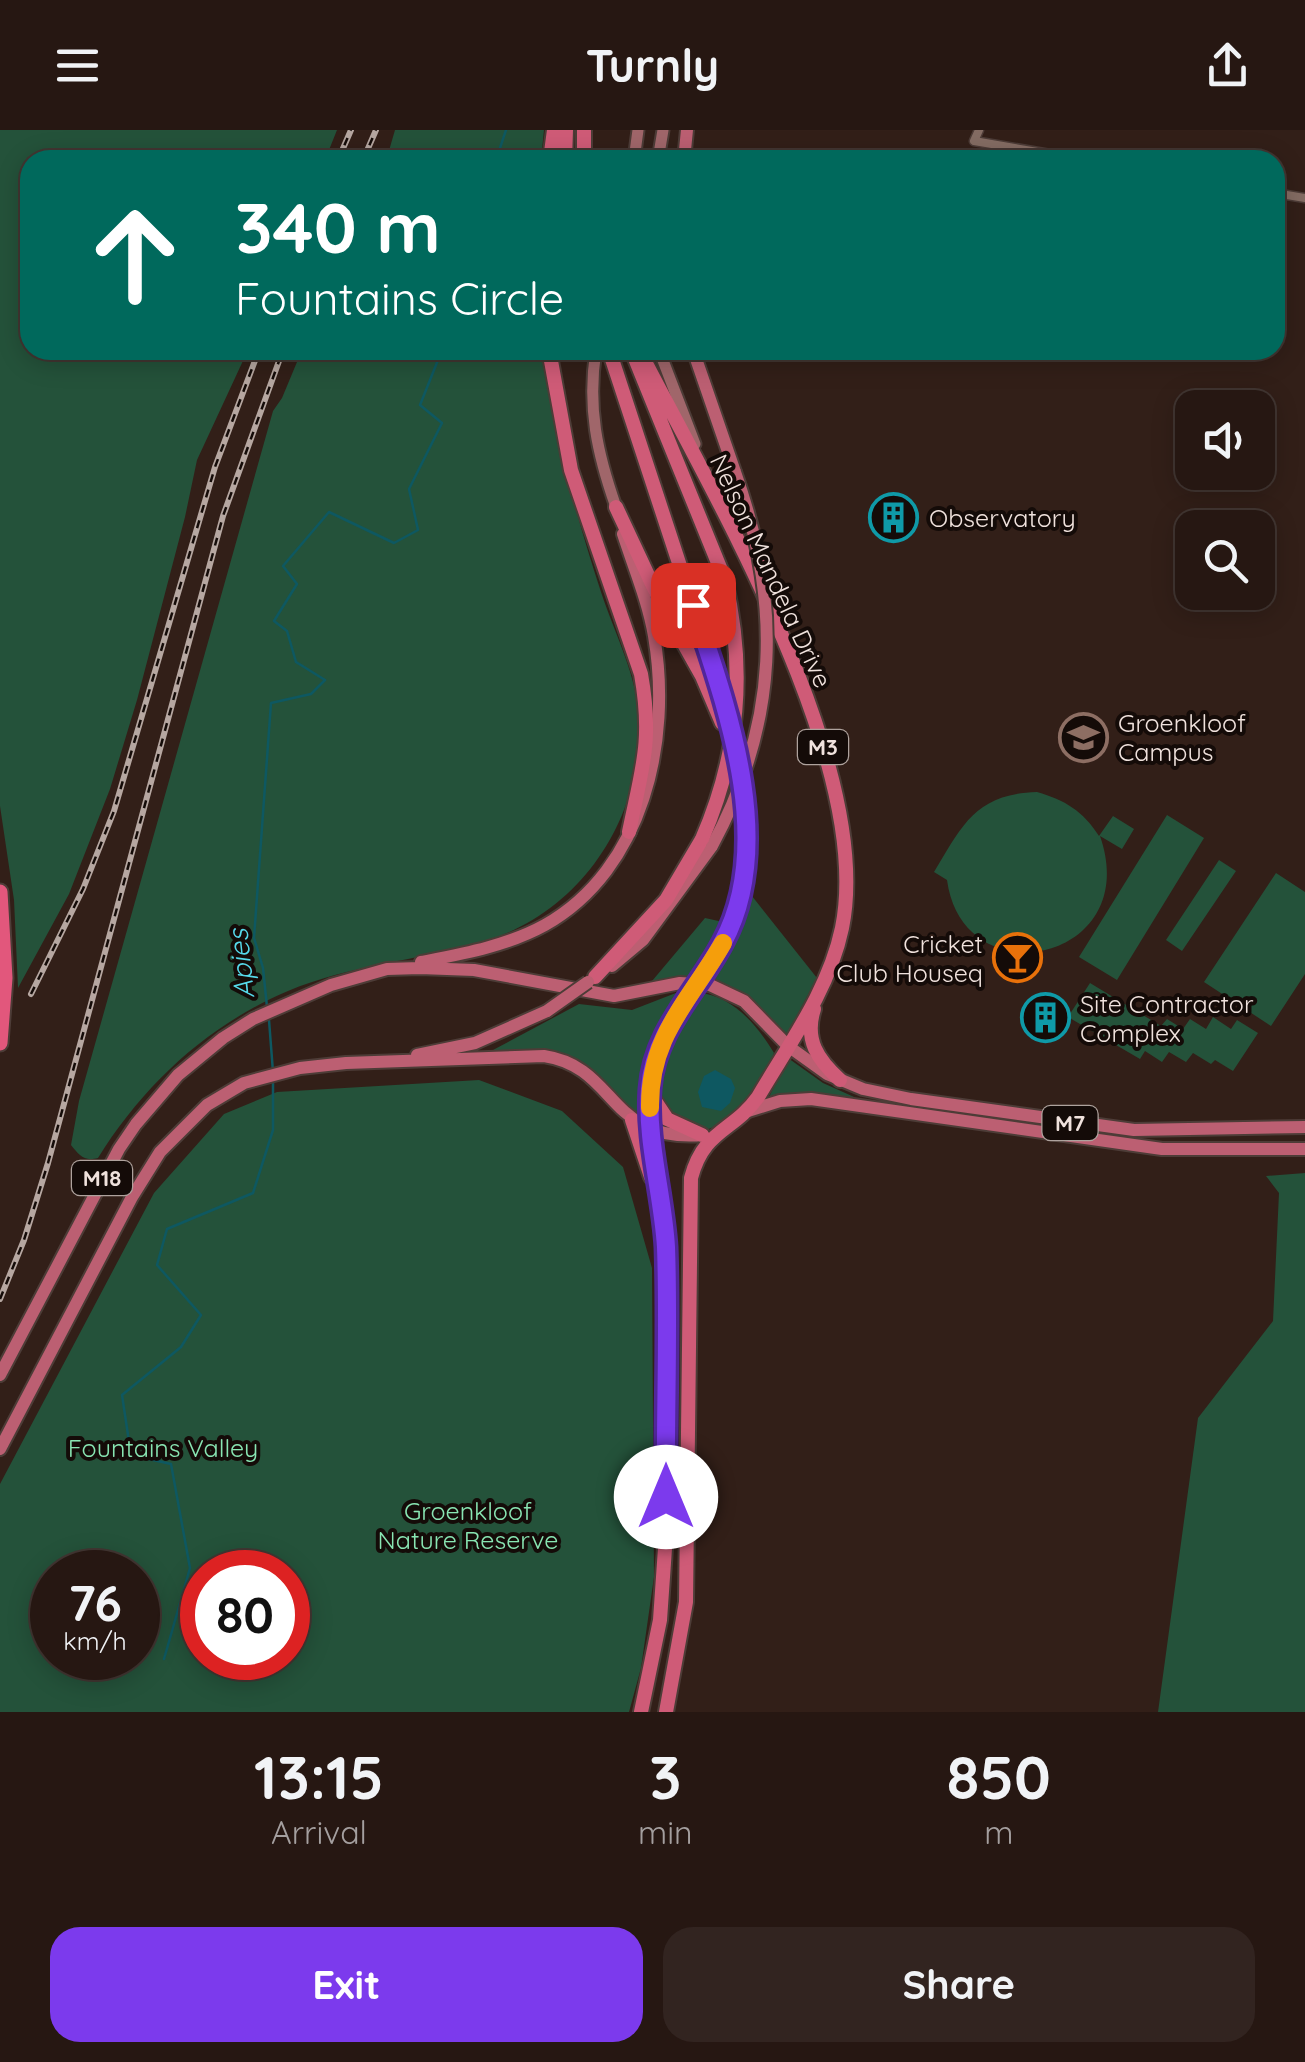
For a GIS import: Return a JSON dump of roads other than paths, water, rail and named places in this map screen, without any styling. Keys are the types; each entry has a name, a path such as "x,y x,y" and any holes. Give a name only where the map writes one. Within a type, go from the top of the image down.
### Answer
{"highway":[{"path":"551,360 570,470 641,674 645,696 648,749 629,832"},
{"path":"612,360 721,689 738,766 747,841 742,889 729,930 664,1034 650,1090 666,1250 666,1534 660,1620 642,1712"},
{"path":"591,979 666,900 707,842 729,765 737,718 734,617 724,580 635,360"},
{"name":"Nelson Mandela Drive","path":"644,360 787,648 819,735 837,808 845,907 838,945 821,990 788,1046"},
{"path":"616,507 661,604 702,676 738,766"},
{"path":"0,892 5,978 0,1043"},
{"path":"821,990 810,1024 812,1040 818,1058 840,1080"},
{"name":"M3","path":"748,1111 788,1046"},
{"path":"650,1090 667,1119 682,1129 708,1134 690,1189 687,1582 683,1632 666,1712"},
{"name":"M7","path":"708,1134 748,1111"},
{"path":"632,1120 662,1206"}],"main road":[{"path":"387,970 484,948 545,924 594,884 629,832 652,768 660,680 651,622 593,431 591,388 595,360"},
{"path":"663,360 724,518"},
{"path":"696,360 748,510 765,585 767,672 762,712 744,777 707,842"},
{"path":"387,970 474,970 614,996 698,982"},
{"name":"M18","path":"0,1375 100,1182 136,1124 195,1060 253,1019 331,985 387,970"},
{"path":"370,1062 475,1043 547,1011 591,979"},
{"name":"M7","path":"698,982 723,989 744,1002 788,1046 840,1080 911,1099 1134,1130 1305,1127"},
{"path":"370,1062 544,1056 577,1066 632,1120 652,1130 676,1136 708,1134"},
{"name":"M18","path":"0,1449 132,1196 160,1152 207,1105 260,1078 300,1068 370,1062"},
{"name":"M7","path":"748,1111 780,1100 811,1099 1146,1147 1192,1151 1305,1149"}],"street":[{"path":"979,130 974,141 1027,150"}],"water":[{"path":"715,1070 731,1079 735,1088 730,1103 721,1111 702,1107 698,1092 704,1076"}],"waterway":[{"name":"Apies","path":"499,150 506,130"},
{"name":"Apies","path":"267,1007 263,968 254,938 271,703 311,694 325,680 296,662 287,631 274,621 297,584 283,566 329,512 394,543 418,530 409,489 442,423 420,405 438,360"},
{"name":"Apies","path":"269,1020 273,1072"},
{"name":"Apies","path":"164,1659 190,1568 171,1464 131,1455 122,1395 181,1347 201,1315 157,1265 167,1229 253,1193 273,1130 273,1080"}],"railway":[{"path":"342,150 351,130"},
{"path":"367,150 376,130"},
{"path":"31,994 83,889 114,811 215,467 255,360"},
{"path":"0,1299 48,1163 223,516 279,360"}],"place":[{"name":"Observatory","path":"894,518"},
{"name":"Groenkloof Campus","path":"1083,737"},
{"name":"Cricket Club Houseq","path":"1018,958"},
{"name":"Site Contractor Complex","path":"1045,1018"}],"park label":[{"name":"Fountains Valley","path":"163,1448"},
{"name":"Groenkloof Nature Reserve","path":"468,1526"}]}
